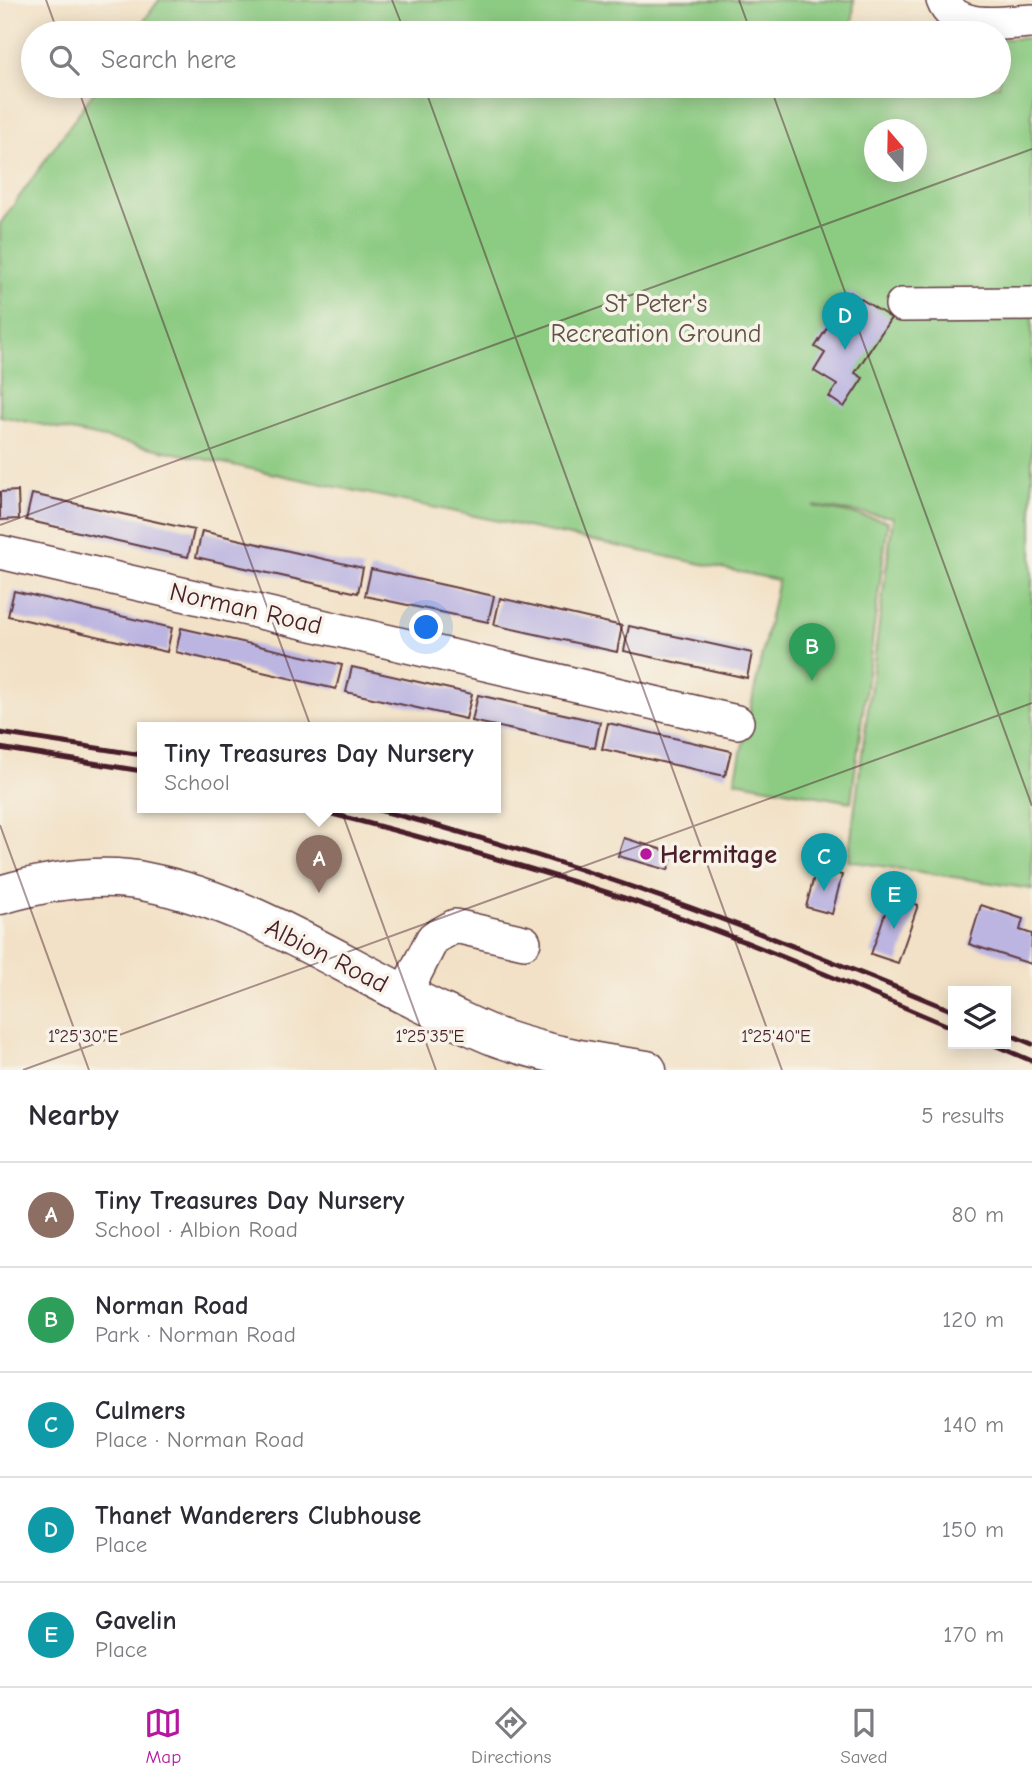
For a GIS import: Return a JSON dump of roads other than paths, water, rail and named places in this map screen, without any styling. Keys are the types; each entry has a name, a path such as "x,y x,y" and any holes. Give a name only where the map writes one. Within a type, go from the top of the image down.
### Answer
{"main road":[{"name":"Albion Road","path":"0,895 83,879 145,881 191,893 267,923 404,995 500,1039 588,1062 647,1070"}],"street":[{"path":"943,0 946,9 964,21"},
{"path":"1011,21 1032,21"},
{"path":"902,305 1032,303"},
{"name":"Norman Road","path":"0,552 737,722"},
{"path":"404,995 433,938 455,926 524,942"}],"railway":[{"path":"0,733 137,754"},
{"path":"0,748 137,770"},
{"path":"328,813 552,875 634,901 772,953 948,1026"},
{"path":"390,813 517,849 664,898 948,1009"},
{"path":"1011,1035 1032,1044"},
{"path":"1004,1049 1032,1061"}],"place":[{"name":"Thanet Wanderers Clubhouse","path":"845,350"},
{"name":"Norman Road","path":"812,681"},
{"name":"Hermitage","path":"646,854"},
{"name":"Culmers","path":"824,891"},
{"name":"Tiny Treasures Day Nursery","path":"319,893"},
{"name":"Gavelin","path":"894,929"}],"park label":[{"name":"St Peter's Recreation Ground","path":"656,318"}]}
